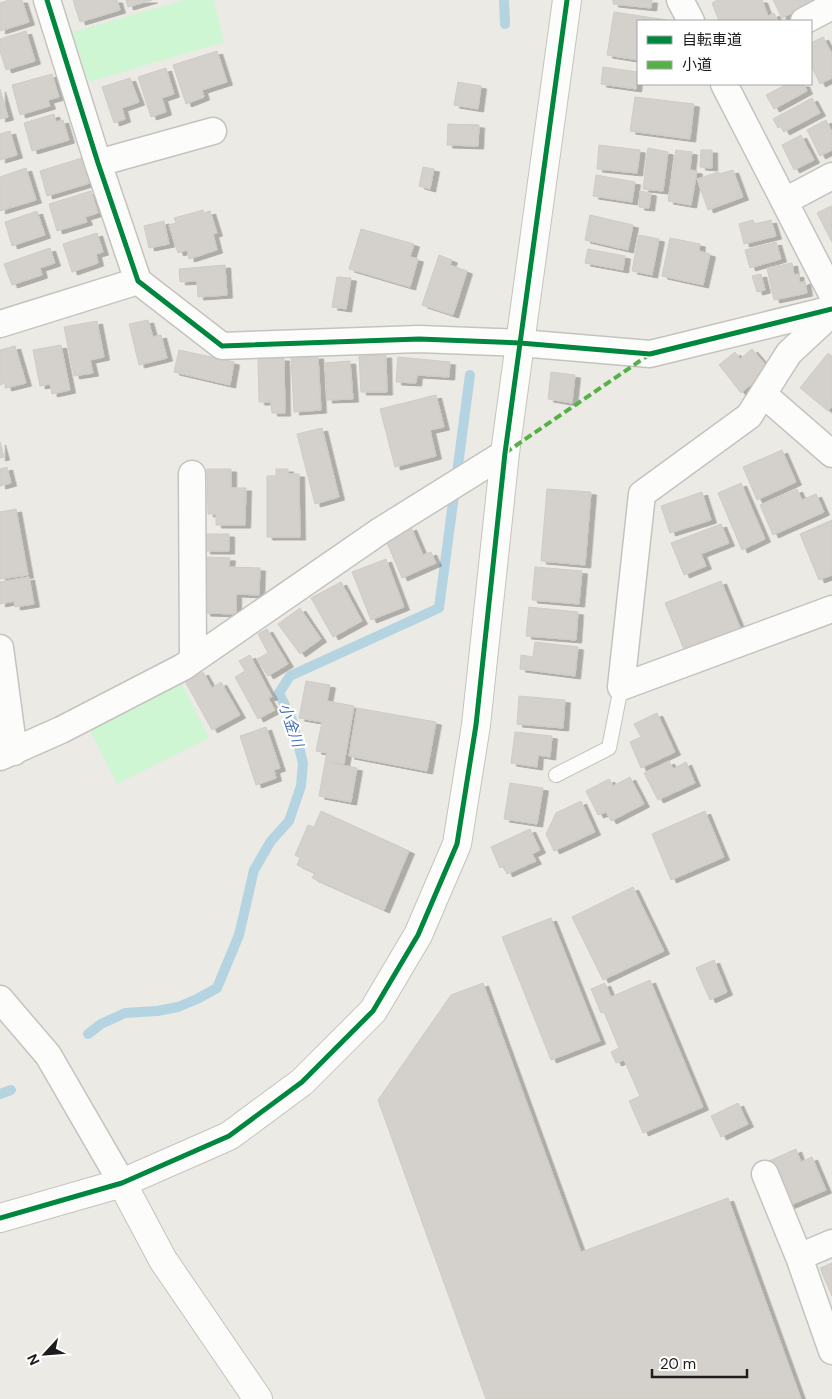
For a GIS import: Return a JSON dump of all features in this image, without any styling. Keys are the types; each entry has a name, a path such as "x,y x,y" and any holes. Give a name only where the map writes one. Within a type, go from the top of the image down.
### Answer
{"street":[{"path":"46,0 138,281 222,346 419,339 520,343 650,354 832,309"},
{"path":"0,1218 122,1183 229,1136 302,1082 373,1010 418,935 457,844 476,725 505,453 567,0"},
{"path":"680,0 690,20"},
{"path":"806,20 832,6"},
{"path":"725,85 786,201 832,294"},
{"path":"98,163 212,131"},
{"path":"786,201 832,176"},
{"path":"1,320 138,281"},
{"path":"832,313 789,353 749,416 642,494 621,687 832,609"},
{"path":"763,394 832,454"},
{"path":"0,648 7,754 61,730 183,667 380,531 505,453"},
{"path":"192,474 193,660"},
{"path":"0,999 48,1054 122,1183 163,1260 258,1399"},
{"path":"765,1174 799,1257 832,1351"},
{"path":"799,1257 832,1243"}],"lane":[{"path":"556,774 609,748 621,687"}],"green space":[{"path":"185,0 214,0 224,42 89,82 72,32"},
{"path":"182,684 209,738 117,784 90,730"}],"building":[{"path":"9,0 22,0 29,22 0,31 0,3"},
{"path":"73,0 117,0 120,10 80,22"},
{"path":"126,0 152,0 128,7"},
{"path":"613,0 652,0 651,8 613,4"},
{"path":"718,0 762,0 768,16 774,13 778,20 719,20 712,3"},
{"path":"773,0 817,0 782,18"},
{"path":"614,12 667,20 637,20 637,60 607,55"},
{"path":"26,31 35,61 6,70 0,51 0,39"},
{"path":"823,37 832,54 832,78 820,84 812,67 812,42"},
{"path":"217,51 227,82 202,90 204,97 186,104 173,65"},
{"path":"603,67 637,72 636,89 601,84"},
{"path":"166,68 174,94 162,98 166,112 151,117 138,77"},
{"path":"52,74 59,97 48,100 50,106 20,115 12,85"},
{"path":"130,78 139,102 122,108 125,119 114,123 102,87"},
{"path":"458,82 481,86 478,109 454,105"},
{"path":"785,85 804,85 807,91 774,109 766,95"},
{"path":"0,89 8,117 0,119"},
{"path":"635,97 694,104 690,139 630,131"},
{"path":"812,98 820,113 784,132 781,126 778,128 773,119"},
{"path":"54,114 56,122 63,120 69,140 32,151 24,123"},
{"path":"826,120 832,132 832,150 820,156 807,130"},
{"path":"448,124 479,125 478,146 447,145"},
{"path":"10,131 17,155 0,160 0,134"},
{"path":"801,135 814,160 794,170 782,145"},
{"path":"599,145 640,150 637,173 597,169"},
{"path":"648,148 668,152 663,191 643,189"},
{"path":"676,150 692,152 690,170 697,171 691,205 668,201"},
{"path":"701,150 712,150 712,168 700,167"},
{"path":"82,158 90,183 47,196 40,171"},
{"path":"423,167 434,169 430,189 419,186"},
{"path":"26,168 36,200 0,211 0,177"},
{"path":"733,170 743,197 708,210 697,179"},
{"path":"596,175 635,182 632,202 593,196"},
{"path":"91,191 98,213 85,217 87,222 57,231 49,204"},
{"path":"640,191 651,193 649,208 639,207"},
{"path":"832,207 832,242 817,213"},
{"path":"203,210 204,213 210,211 217,233 213,234 217,250 189,259 187,250 178,253 169,225 176,223 174,218"},
{"path":"37,211 45,235 12,246 5,222"},
{"path":"590,215 633,225 628,250 585,240"},
{"path":"753,220 755,224 771,220 776,236 744,244 739,224"},
{"path":"164,221 169,244 149,248 144,226"},
{"path":"361,229 414,244 410,257 418,259 410,287 349,269"},
{"path":"97,233 103,252 96,254 98,263 72,272 63,244"},
{"path":"639,235 659,239 652,275 632,271"},
{"path":"670,238 700,244 699,251 710,254 703,285 662,276"},
{"path":"776,242 781,259 750,268 745,250"},
{"path":"50,248 55,263 40,268 42,275 12,285 4,264"},
{"path":"588,249 625,256 623,270 585,263"},
{"path":"439,255 452,260 450,265 467,271 453,315 422,305"},
{"path":"792,263 794,275 798,274 800,283 805,281 807,293 774,300 767,268"},
{"path":"225,265 227,295 198,297 197,281 180,282 179,269"},
{"path":"761,274 765,290 757,292 752,276"},
{"path":"337,277 351,278 346,309 332,307"},
{"path":"148,320 153,337 161,335 167,358 139,365 129,324"},
{"path":"97,321 104,357 90,360 93,373 74,376 64,327"},
{"path":"61,345 70,390 52,394 50,384 40,386 33,350"},
{"path":"15,346 26,383 6,388 5,383 0,385 0,350"},
{"path":"752,349 769,369 741,393 719,365 735,352 740,359"},
{"path":"179,350 234,362 230,385 174,372"},
{"path":"828,353 832,356 832,406 828,411 800,388"},
{"path":"386,355 387,392 361,392 359,356"},
{"path":"318,356 321,410 294,412 291,357"},
{"path":"398,357 450,362 449,377 417,375 416,383 396,382"},
{"path":"258,358 284,358 285,413 272,413 271,402 259,402"},
{"path":"350,361 353,399 327,400 325,363"},
{"path":"551,372 575,375 572,403 548,399"},
{"path":"436,395 444,427 430,430 436,456 395,467 380,409"},
{"path":"322,428 339,497 315,504 297,434"},
{"path":"0,442 4,457 0,458"},
{"path":"782,450 796,482 757,500 743,467"},
{"path":"7,467 11,483 0,486 0,469"},
{"path":"207,469 231,469 231,488 246,488 245,525 216,525 216,514 208,514"},
{"path":"276,469 288,469 288,474 299,474 300,537 267,537 267,476 276,476"},
{"path":"741,483 765,539 742,550 718,493"},
{"path":"547,489 591,492 585,565 541,561"},
{"path":"797,489 802,500 816,494 824,512 773,535 760,505"},
{"path":"702,492 711,520 670,533 661,506"},
{"path":"16,509 28,575 0,579 0,512"},
{"path":"832,520 832,575 819,580 800,534"},
{"path":"721,524 729,543 701,554 706,566 684,575 671,543"},
{"path":"411,527 423,555 431,552 436,563 402,578 385,538"},
{"path":"205,534 229,534 229,551 205,551"},
{"path":"207,557 230,558 229,567 260,568 259,595 236,594 236,614 205,613"},
{"path":"386,559 404,607 371,620 352,572"},
{"path":"535,567 582,571 579,604 532,600"},
{"path":"29,577 34,604 15,607 14,601 0,604 0,582"},
{"path":"721,581 741,630 685,652 665,603"},
{"path":"341,582 362,621 333,637 311,598"},
{"path":"529,607 578,612 576,640 526,636"},
{"path":"300,608 321,639 300,654 278,624"},
{"path":"267,629 288,664 268,676 257,659 268,653 258,634"},
{"path":"535,642 578,647 575,676 520,669 521,655 533,657"},
{"path":"250,655 272,697 268,698 275,710 258,719 235,677 245,671 239,661"},
{"path":"203,672 212,688 221,682 240,715 212,730 185,681"},
{"path":"306,681 330,685 327,701 354,706 344,764 325,761 327,753 316,751 322,722 299,718"},
{"path":"519,696 565,700 563,728 517,724"},
{"path":"357,708 436,722 427,771 349,756"},
{"path":"657,713 675,752 641,768 630,742 641,737 634,724"},
{"path":"266,727 280,768 274,770 276,778 256,785 240,736"},
{"path":"515,732 552,736 550,757 538,755 537,767 511,763"},
{"path":"669,761 673,769 686,762 695,783 658,800 644,773"},
{"path":"325,762 357,768 351,802 319,796"},
{"path":"630,777 644,804 611,821 606,812 598,815 586,791 609,779 613,786"},
{"path":"510,783 543,788 537,824 504,819"},
{"path":"581,801 595,832 554,851 546,834 556,813"},
{"path":"321,811 409,851 384,910 312,878 315,873 297,865 300,858 295,855 308,825 314,827"},
{"path":"705,811 724,857 671,880 652,834"},
{"path":"530,829 540,850 532,854 536,861 507,874 504,866 500,868 491,847"},
{"path":"633,887 664,951 603,980 572,917"},
{"path":"551,918 600,1041 551,1060 502,937"},
{"path":"714,960 727,992 710,1000 696,968"},
{"path":"650,980 703,1107 643,1133 629,1101 640,1096 624,1060 616,1063 611,1052 619,1048 604,1012 601,1013 591,989 605,983 611,997"},
{"path":"483,983 581,1252 728,1198 801,1399 486,1399 378,1100 451,995"},
{"path":"738,1103 748,1124 721,1137 711,1116"},
{"path":"796,1149 801,1162 812,1157 826,1190 788,1206 769,1161"},
{"path":"832,1263 832,1296 820,1268"}],"waterway":[{"name":"小金川","path":"504,0 505,24"},
{"name":"小金川","path":"88,1034 101,1024 125,1013 157,1011 178,1007 217,988 239,935 254,870 271,841 289,821 301,786 303,763 292,720 279,693 290,676 439,608 470,375"},
{"path":"0,1094 11,1090"}],"marked path":[{"path":"505,453 650,354"}],"cycle path":[{"path":"47,0 98,163 138,281 222,346 419,339 520,343 650,354 832,309"},
{"path":"0,1218 122,1183 229,1136 302,1082 373,1011 418,935 457,844 476,725 505,453 567,0"}]}
